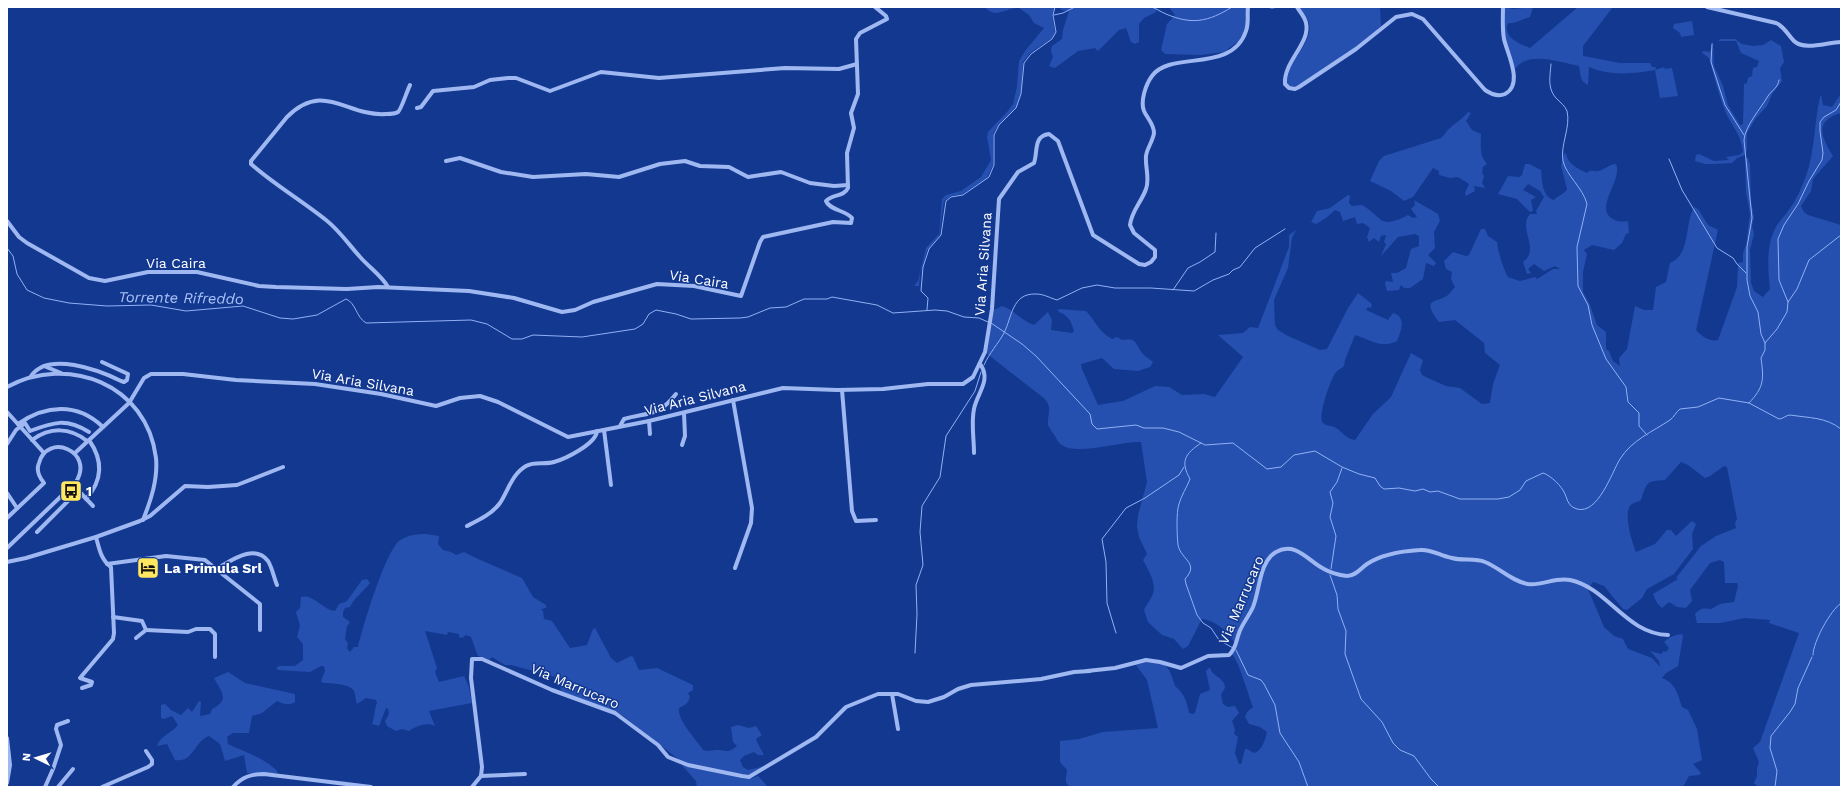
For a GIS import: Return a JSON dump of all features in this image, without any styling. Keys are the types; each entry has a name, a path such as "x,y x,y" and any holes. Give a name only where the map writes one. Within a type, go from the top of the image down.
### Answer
{"street":[{"path":"446,161 460,158 501,172 533,177 586,174 619,177 660,164 685,161 700,166 729,167 748,177 781,172 810,183 834,186 848,185 847,153 854,128 851,113 858,94 858,35 887,19 886,16 875,7"},
{"name":"Via Aria Silvana","path":"75,453 129,403 144,378 151,374 183,374 236,380 315,384 381,394 436,406 460,398 480,396 498,402 568,437 649,421 783,388 842,390 883,389 928,384 960,385 970,381 980,364 986,343 992,309 999,199 1018,172 1034,163 1037,142 1040,138 1047,134 1053,136 1060,146 1093,235 1136,263 1147,264 1155,257 1155,250 1134,233 1130,225 1130,221 1147,186 1146,157 1154,134 1153,126 1143,108 1145,92 1151,77 1160,69 1174,64 1214,58 1236,47 1243,38 1247,29 1248,7"},
{"path":"1297,7 1306,21 1307,32 1286,76 1285,84 1289,88 1295,89 1299,87 1356,49 1392,19 1409,14 1417,15 1426,23 1485,90 1498,95 1509,92 1514,79 1504,39 1503,7"},
{"path":"1707,7 1776,23 1782,26 1794,41 1802,45 1841,42"},
{"path":"417,108 421,107 433,91 474,87 486,81 502,78 516,78 550,91 601,72 659,78 785,68 839,70 857,64"},
{"path":"388,287 385,282 360,257 345,237 326,220 270,180 251,164 251,161 287,117 293,111 306,104 314,101 331,100 364,111 392,114 397,113 401,108 403,99 410,85"},
{"name":"Via Caira","path":"7,221 19,237 89,278 98,281 112,280 148,272 197,272 259,286 388,287 480,292 530,302 562,312 575,310 593,302 657,284 694,286 741,296 760,240 763,237 833,222 851,223 852,218 848,214 829,206 826,201 828,198 845,192 848,185"},
{"path":"7,387 30,376 43,366 53,363 80,366 98,371 120,381 124,382 127,380 128,374 102,362"},
{"name":"Via Aria Silvana","path":"974,453 974,409 984,388 985,376 984,369 980,364"},
{"path":"43,366 61,373"},
{"path":"30,376 61,373 84,376 109,386 129,403 144,423 156,457 156,478 143,520"},
{"path":"842,390 852,511 856,521 876,520"},
{"name":"Via Aria Silvana","path":"620,426 624,419 644,416 658,411 676,394"},
{"path":"734,400 752,508 750,523 735,568"},
{"path":"7,444 19,425 42,411 63,409 85,415 102,428"},
{"path":"19,425 42,414 62,411 84,416 102,428"},
{"path":"7,412 44,453"},
{"path":"682,445 685,436 684,413"},
{"path":"649,421 650,434"},
{"path":"25,423 30,431 44,425 58,422 79,426 89,432"},
{"path":"32,440 49,431 64,430 76,433 88,441 96,451 100,463 100,472 96,485 86,499"},
{"path":"604,430 611,485"},
{"path":"467,526 493,510 499,504 510,483 526,466 557,461 587,446 594,440 597,431"},
{"path":"7,518 44,483 39,477 38,466 44,453 49,449 59,447 70,449 75,453 80,461 81,468 78,478 72,486 7,548"},
{"path":"7,562 26,558 96,537 143,520 185,486 208,488 237,485 283,467"},
{"path":"72,486 93,506"},
{"path":"37,532 74,495 75,492 72,486"},
{"path":"7,493 17,508"},
{"path":"82,688 91,685 92,682 80,678 113,639 111,567 107,564 101,553 96,537"},
{"name":"Via Marrucaro","path":"482,776 471,678 470,663 472,659 476,658 491,662 552,690 615,713 647,736 668,757 688,764 749,777 816,737 846,707 878,694 898,694 916,701 928,702 944,697 958,689 971,685 1041,679 1115,668 1146,660 1182,668 1208,656 1229,654 1234,649 1240,629 1253,607 1268,560 1276,552 1290,548 1299,551 1323,569 1347,576 1355,574 1369,563 1379,558 1424,550 1436,552 1453,558 1485,562 1512,578 1527,584 1540,584 1557,580 1569,580 1591,590 1642,630 1654,634 1668,635"},
{"path":"216,569 246,553 261,556 268,562 277,585"},
{"path":"107,564 166,556 205,560 260,604 260,630"},
{"path":"113,617 142,621 146,630"},
{"path":"136,638 146,630 188,632 196,629 210,630 215,634 215,657"},
{"name":"Via Marrucaro","path":"1087,671 1092,672"},
{"path":"892,694 898,729"},
{"path":"45,787 61,745 56,729 57,725 68,721"},
{"path":"7,738 10,765 7,783"},
{"path":"102,787 152,764 152,760 146,751"},
{"path":"58,787 73,769"},
{"path":"232,787 244,777 254,774 371,787"},
{"path":"472,787 482,776 525,774"}],"shaded area":[{"path":"985,7 1055,7 1052,15 1055,33 1052,38 1030,53 1023,62 1022,89 1017,107 996,128 993,134 993,165 987,178 963,194 951,196 944,201 939,236 927,251 920,274 919,286 914,286 918,281 926,248 939,234 942,199 946,195 961,191 981,177 991,160 987,137 988,132 1013,104 1017,87 1019,61 1025,51 1044,28 1034,23 1029,15 1019,8 997,13 989,11"},
{"path":"1060,7 1157,8 1156,12 1144,18 1139,24 1139,42 1135,44 1131,42 1126,28 1119,30 1098,51 1095,48 1078,51 1055,68 1049,66 1053,57 1051,51 1052,46 1062,39 1063,30 1069,11 1061,10"},
{"path":"1169,7 1246,7 1246,27 1240,40 1224,52 1201,55 1165,54 1161,50 1167,24 1175,15"},
{"path":"1299,7 1380,7 1381,26 1360,45 1297,87 1291,87 1287,84 1287,76 1307,39 1309,31 1309,23"},
{"path":"1504,7 1513,9 1533,7 1530,17 1508,23 1507,28 1513,39 1530,48 1578,7 1613,7 1583,46 1583,56 1620,63 1650,63 1652,67 1656,67 1655,70 1613,73 1589,67 1588,85 1582,79 1579,66 1545,59 1536,59 1521,63 1515,69 1512,65 1504,32"},
{"path":"1692,21 1694,35 1681,37 1680,33 1673,28 1674,24"},
{"path":"1721,39 1735,39 1742,44 1753,46 1763,45 1771,40 1781,46 1784,62 1780,68 1782,81 1772,94 1767,106 1756,118 1747,133 1747,150 1745,155 1737,158 1732,163 1705,164 1695,161 1696,155 1699,154 1714,161 1729,160 1726,157 1739,155 1743,152 1739,136 1723,106 1709,58 1702,53 1703,51 1710,52 1713,41 1714,66 1723,86 1728,105 1740,125 1743,124 1744,84 1747,83 1748,78 1752,76 1753,68 1757,67 1759,61 1741,53 1736,41 1718,41"},
{"path":"1664,67 1665,69 1672,68 1678,96 1660,98 1655,70"},
{"path":"1841,94 1841,113 1832,116 1826,121 1823,125 1822,131 1823,137 1833,156 1813,179 1811,191 1801,206 1804,212 1808,215 1841,225 1841,787 1758,787 1754,783 1757,776 1759,762 1753,748 1760,742 1799,633 1769,623 1770,620 1745,618 1720,623 1697,623 1695,614 1700,610 1711,609 1720,604 1734,602 1738,586 1737,583 1725,583 1724,562 1720,560 1710,563 1690,590 1692,601 1686,608 1677,607 1669,602 1662,608 1657,603 1653,594 1678,579 1676,578 1701,546 1716,536 1736,528 1735,523 1737,519 1727,467 1724,466 1705,478 1688,465 1681,462 1665,480 1650,482 1644,490 1641,500 1629,507 1629,527 1636,552 1655,544 1667,530 1671,530 1676,536 1692,521 1696,524 1692,534 1693,549 1674,574 1647,589 1642,598 1627,610 1623,609 1604,586 1593,582 1588,589 1604,627 1614,636 1623,639 1628,649 1652,658 1660,667 1659,661 1650,651 1661,654 1664,651 1666,652 1669,648 1664,642 1674,636 1682,634 1683,636 1678,666 1666,673 1662,678 1667,680 1673,686 1678,694 1682,707 1688,710 1697,729 1702,760 1693,764 1701,773 1699,775 1689,776 1683,787 1070,787 1068,785 1066,781 1067,770 1060,762 1060,741 1079,739 1103,732 1158,728 1147,680 1136,665 1149,662 1163,664 1170,672 1175,686 1185,698 1189,713 1193,714 1195,713 1200,694 1210,690 1206,671 1210,667 1213,673 1223,681 1225,688 1221,695 1223,704 1228,707 1235,706 1239,713 1232,721 1235,729 1234,734 1238,737 1235,753 1239,764 1241,764 1245,749 1254,753 1261,748 1267,732 1260,727 1249,724 1245,717 1247,712 1253,707 1235,658 1232,654 1235,644 1222,628 1217,624 1202,619 1188,646 1183,649 1174,639 1162,635 1148,622 1144,610 1152,596 1154,587 1152,577 1143,560 1147,554 1139,537 1137,526 1138,515 1147,482 1141,442 1088,449 1069,448 1062,445 1048,425 1049,406 1045,399 986,353 994,310 1002,306 1034,325 1048,312 1052,320 1051,330 1072,333 1074,331 1071,322 1065,315 1059,312 1058,309 1086,311 1101,330 1112,339 1117,337 1122,340 1127,339 1136,342 1140,351 1153,362 1150,367 1138,371 1114,369 1102,358 1081,364 1098,405 1123,401 1155,386 1169,387 1182,395 1204,394 1215,397 1243,357 1218,335 1243,333 1250,327 1258,328 1289,247 1289,235 1296,230 1292,238 1288,268 1274,300 1275,325 1278,330 1320,350 1327,349 1348,308 1358,293 1372,304 1371,308 1368,307 1366,310 1388,320 1393,313 1400,318 1401,321 1402,325 1397,341 1391,343 1376,343 1355,335 1344,366 1336,372 1331,382 1322,412 1322,422 1336,428 1347,437 1355,440 1373,414 1391,397 1411,353 1423,360 1420,370 1422,375 1446,386 1460,388 1482,404 1490,403 1493,384 1500,365 1485,353 1484,343 1455,320 1439,322 1433,314 1431,304 1445,297 1455,287 1451,279 1452,272 1446,269 1444,261 1453,252 1466,256 1469,255 1481,229 1485,229 1488,236 1497,242 1501,260 1508,277 1520,281 1535,277 1537,279 1553,269 1560,269 1555,266 1544,271 1534,264 1528,269 1531,273 1527,274 1523,262 1528,257 1530,251 1526,226 1527,220 1530,214 1537,214 1536,211 1544,197 1540,191 1528,184 1523,190 1536,197 1531,200 1533,211 1530,212 1517,199 1498,194 1508,176 1519,177 1522,175 1525,164 1529,164 1541,170 1542,184 1545,192 1547,196 1554,200 1567,189 1561,166 1564,153 1574,166 1587,173 1616,164 1616,178 1607,201 1606,208 1608,214 1613,219 1620,222 1628,221 1629,233 1626,234 1622,243 1614,250 1592,245 1584,250 1587,254 1583,272 1583,292 1590,305 1597,325 1606,332 1606,349 1609,351 1613,361 1620,366 1619,358 1627,349 1635,306 1644,310 1653,310 1656,287 1666,282 1670,263 1677,259 1681,253 1694,207 1698,209 1708,225 1718,230 1696,330 1706,338 1718,340 1737,287 1738,263 1743,262 1743,253 1746,245 1750,214 1746,192 1745,158 1748,158 1750,164 1751,201 1754,217 1752,226 1754,234 1750,250 1751,283 1754,291 1763,297 1770,289 1768,258 1772,236 1778,224 1796,199 1809,166 1820,97 1821,95 1823,105 1832,107"},
{"path":"1468,112 1471,113 1466,121 1472,130 1481,134 1482,154 1484,161 1487,164 1483,167 1482,173 1484,176 1482,183 1485,188 1474,186 1475,191 1466,196 1465,193 1469,184 1458,177 1450,178 1439,175 1439,171 1433,168 1413,197 1404,201 1391,191 1370,181 1379,161 1384,156 1441,138"},
{"path":"1348,195 1350,196 1349,203 1352,206 1362,205 1387,222 1392,222 1408,215 1413,218 1417,217 1411,209 1415,205 1414,200 1438,214 1440,221 1434,232 1435,248 1428,255 1436,263 1434,266 1426,263 1423,279 1410,288 1404,288 1401,285 1399,290 1387,291 1385,283 1386,281 1393,282 1391,273 1397,273 1406,268 1411,249 1419,246 1419,236 1415,234 1398,237 1381,256 1386,244 1384,242 1386,235 1381,236 1379,242 1374,238 1369,242 1367,237 1370,228 1363,223 1357,224 1355,217 1343,221 1340,212 1335,210 1316,224 1311,222 1317,211 1330,208"},
{"path":"426,534 439,536 438,544 443,550 456,555 464,552 522,578 533,597 546,605 546,608 541,609 543,611 544,619 552,621 570,648 587,645 593,629 595,628 611,658 617,663 631,656 633,657 639,670 657,668 693,685 693,690 688,693 690,697 688,701 685,705 679,708 679,713 684,724 703,750 726,751 734,749 737,746 733,742 731,727 738,725 749,728 756,726 762,735 756,740 764,755 758,755 754,752 744,756 740,760 743,767 748,770 765,766 749,775 689,764 678,759 622,715 561,692 559,678 511,665 505,665 492,657 489,660 478,656 471,637 466,635 462,638 459,637 459,634 448,632 447,635 425,631 437,668 435,672 439,682 464,676 469,687 472,703 429,711 435,726 428,724 422,725 409,731 402,729 396,731 387,726 385,721 389,714 388,709 386,708 379,726 372,724 377,703 376,700 366,698 357,704 355,693 349,687 340,684 323,683 321,681 325,671 324,666 310,672 278,670 276,668 279,666 295,666 303,660 303,644 297,637 300,626 296,612 300,608 301,597 310,597 326,608 335,611 339,604 347,601 362,580 367,579 370,583 350,607 345,608 343,612 343,617 350,622 347,626 345,639 348,643 347,648 350,652 354,647 358,647 381,574 393,548 405,537"},
{"path":"228,672 245,683 295,694 295,702 286,704 277,701 262,713 252,716 249,733 233,733 227,737 228,744 266,762 277,771 277,773 247,773 244,755 225,761 220,744 209,736 200,742 190,755 181,760 175,760 167,744 157,746 163,737 178,725 172,716 164,719 161,718 161,705 165,704 171,710 181,715 188,708 192,712 199,701 201,702 200,716 210,714 212,709 221,702 223,698 223,695 214,678"},
{"path":"680,763 689,767 741,778 750,779 758,776 768,787 697,787 696,781"}],"waterway":[{"path":"927,310 928,298 921,291 923,267 929,249 941,235 946,201 951,197 963,195 989,177 994,165 994,135 999,125 1016,108 1021,94 1024,63 1031,54 1052,39 1056,32 1053,15 1055,7"},
{"path":"1054,15 1063,13 1075,7"},
{"path":"1089,7 1096,7"},
{"path":"1152,7 1175,17 1192,21 1207,19 1232,7"},
{"path":"1266,7 1279,7"},
{"path":"1712,44 1711,62 1725,105 1744,135"},
{"path":"1551,64 1550,87 1554,95 1567,111 1568,117 1562,155 1563,161 1567,171 1582,192 1587,204 1577,247 1578,286 1588,305 1592,325 1606,359 1626,387 1628,402 1639,413 1639,426 1647,435"},
{"path":"1765,343 1761,334 1758,312 1750,296 1747,280 1747,247 1752,218 1744,140 1750,123 1768,96 1776,87 1779,80"},
{"path":"1788,302 1779,280 1778,239 1784,225 1798,204 1809,181 1822,160 1823,153 1820,122 1824,117 1836,110 1841,102"},
{"path":"1669,159 1682,190 1717,248 1733,258 1746,273"},
{"path":"984,365 1004,333 1014,307 1022,297 1039,294 1057,300 1082,288 1097,285 1115,288 1151,288 1194,291 1240,267 1255,248 1285,229"},
{"path":"1173,290 1188,268 1215,252 1216,233"},
{"path":"1749,403 1758,392 1762,383 1761,358 1765,350 1765,343 1777,329 1787,312 1788,302 1797,289 1809,260 1841,235"},
{"name":"Torrente Rifreddo","path":"7,248 13,256 17,274 27,290 44,298 69,303 107,306 151,305 186,311 243,306 280,318 293,319 317,315 346,299 352,304 360,317 366,323 471,320 487,324 512,339 522,339 533,335 582,337 635,329 643,324 649,314 656,310 691,319 740,318 748,317 770,308 786,307 804,299 827,299 832,297 877,305 893,313 935,310 947,311 964,317 979,318 988,322"},
{"name":"Torrente Rifreddo","path":"991,323 1022,344 1036,356 1090,414 1092,424 1097,429 1136,425 1144,428 1163,428 1179,432 1205,445 1233,443 1267,469 1281,467 1294,455 1315,451 1342,467 1359,474 1375,478 1384,489 1399,488 1415,491 1423,489 1430,492 1438,491 1460,499 1498,499 1509,497 1520,490 1526,481 1543,473 1559,484 1572,506 1577,509 1585,509 1591,506 1598,499 1620,459 1636,441 1670,420 1680,409 1698,407 1719,398 1749,403 1779,419 1790,415 1817,419 1829,422 1841,429"},
{"path":"915,653 917,614 916,585 923,565 920,532 922,506 940,477 946,436 975,391 981,372"},
{"path":"1201,443 1191,451 1186,458 1185,467 1190,479 1181,498 1177,513 1178,545 1182,554 1190,565 1191,569 1185,579 1197,615 1203,623 1211,628 1219,640 1233,648"},
{"path":"1116,633 1107,603 1106,562 1102,539 1126,508 1145,498 1179,475 1184,467"},
{"path":"1331,569 1336,536 1330,517 1333,503 1330,492 1337,482 1342,468"},
{"path":"1330,575 1337,595 1338,609 1346,631 1345,654 1361,699 1382,722 1393,743 1400,750 1414,756 1431,779 1439,787"},
{"path":"1813,655 1816,643 1823,627 1841,603"},
{"path":"1236,650 1248,675 1261,680 1264,684 1275,705 1280,733 1299,762 1308,787"},
{"path":"1775,787 1777,771 1770,748 1771,736 1795,704 1798,688 1812,657"}],"place":[{"name":"1","path":"71,491"},
{"name":"La Primula Srl","path":"148,568"}]}
